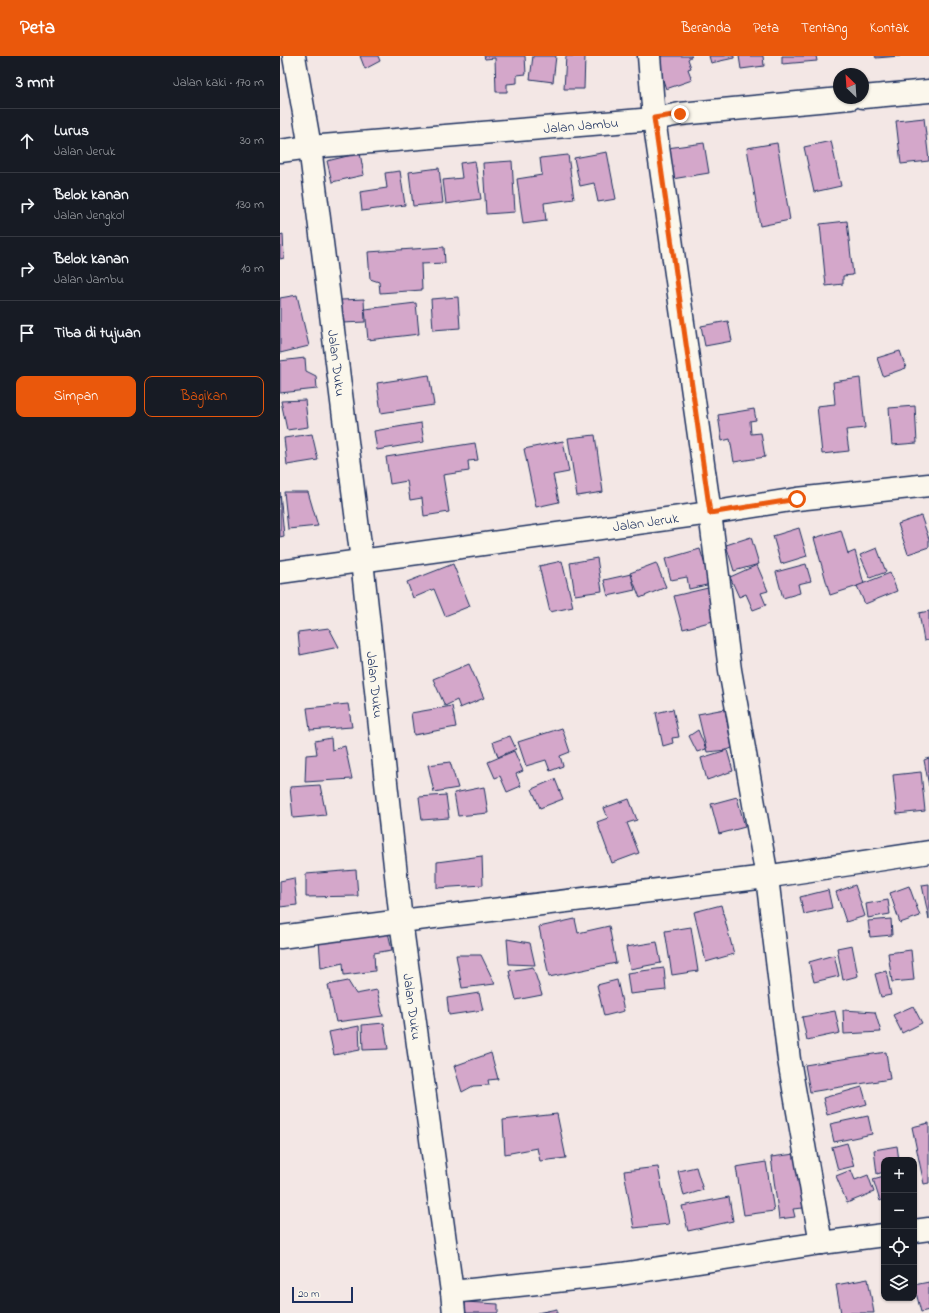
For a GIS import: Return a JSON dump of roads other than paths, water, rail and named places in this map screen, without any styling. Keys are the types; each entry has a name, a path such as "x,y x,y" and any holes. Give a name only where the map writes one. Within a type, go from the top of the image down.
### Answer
{"street":[{"name":"Jalan Duku","path":"294,56 310,147 362,561 401,921 453,1303"},
{"path":"649,56 654,118 710,513 730,670 767,877 789,1060 821,1243"},
{"path":"869,96 929,91"},
{"name":"Jalan Jambu","path":"280,151 310,147 654,118 680,114 833,100"},
{"name":"Jalan Jeruk","path":"280,572 710,513 797,499 929,485"},
{"path":"280,937 767,877 929,852"},
{"path":"917,1231 929,1229"},
{"path":"453,1303 621,1274 821,1243 881,1235"}]}
